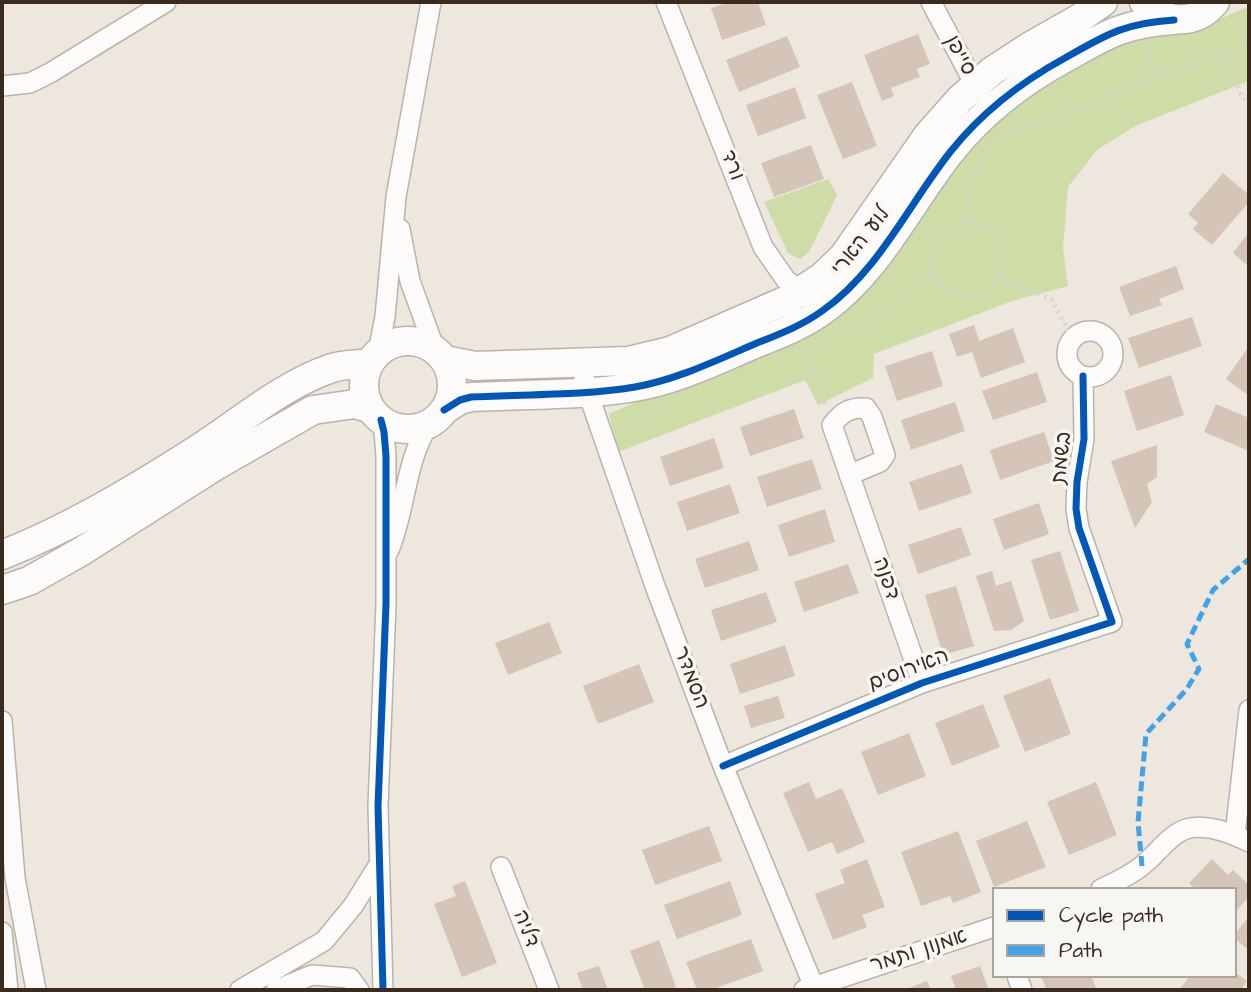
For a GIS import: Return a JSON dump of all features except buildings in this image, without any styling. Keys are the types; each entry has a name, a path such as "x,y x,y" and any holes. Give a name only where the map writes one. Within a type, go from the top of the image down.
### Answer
{"street":[{"path":"2,86 30,83 50,73 166,2"},
{"path":"383,990 378,806 386,604 386,456 384,432 365,397 363,383 385,317 396,197 431,2"},
{"name":"ורד","path":"666,2 763,247 779,272 824,310"},
{"name":"סייפן","path":"931,2 982,98"},
{"name":"לוע הארי","path":"437,417 460,400 471,397 588,393 638,387 693,370 785,331 824,310 863,275 950,152 982,98 992,71 1103,2"},
{"path":"1144,2 1161,16 1174,20"},
{"name":"לוע הארי","path":"440,355 475,366 628,361 670,351 801,292 822,276 843,257 928,135 954,106 1009,93 1043,70 1113,32 1144,22 1189,19 1209,8 1232,2"},
{"path":"385,561 398,529 414,452 450,400 452,386 450,373 410,281 396,197"},
{"path":"1095,332 1102,335 1112,347 1113,357 1106,371 1100,376 1083,376 1076,372 1068,359 1069,345 1073,340 1080,334 1095,332"},
{"path":"2,555 47,538 101,508 192,453 306,378 334,367 373,358 389,344 409,340 422,343 440,355"},
{"name":"הסמדר","path":"581,364 588,393 655,586 809,989"},
{"name":"בשמת","path":"1083,376 1084,439 1076,509 1079,528 1112,622"},
{"path":"2,590 29,581 82,551 217,465 313,410 355,404 393,426 407,429 437,417"},
{"path":"832,425 841,414 855,407 866,408 872,416 881,442 885,455 880,462 849,475"},
{"name":"דפנה","path":"832,425 922,683"},
{"name":"האירוסים","path":"723,766 922,683 1112,622"},
{"path":"1105,887 1142,866 1169,841 1186,830 1210,828 1242,839 1249,710"},
{"path":"2,721 15,878 36,990"},
{"path":"240,990 324,941 353,906 379,865"},
{"name":"דליה","path":"501,867 549,990"},
{"name":"אמנון ותמר","path":"809,989 992,928"},
{"path":"2,933 8,990"},
{"path":"276,990 312,975 350,978 359,990"}],"path":[{"path":"995,139 1249,44"},
{"path":"1224,54 1249,105"},
{"path":"965,222 969,189 976,169 990,147"},
{"path":"965,222 978,224 992,232 1000,242 1004,254 999,278 984,291 972,295 960,294 941,284 931,261 935,243 942,232 965,222"},
{"path":"999,278 1051,299 1073,340"},
{"path":"806,349 832,425"}],"green space":[{"path":"1249,6 1249,81 1135,126 1097,150 1068,187 1063,248 1068,286 1012,301 874,354 873,378 818,405 805,380 618,452 609,414 822,319 1003,108 1119,36 1198,29"},
{"path":"828,179 837,195 809,252 800,259 788,253 764,202"}],"marked path":[{"path":"1142,866 1138,822 1146,734 1186,690 1199,669 1187,644 1213,590 1249,559"}],"cycle path":[{"path":"444,410 471,397 594,392 650,384 708,364 805,322 842,295 860,277 951,151 976,123 1004,98 1049,67 1105,36 1129,27 1174,20"},
{"path":"723,766 922,683 1112,622 1079,528 1076,509 1084,439 1083,376"},
{"path":"381,420 386,456 386,604 378,806 383,990"}]}
